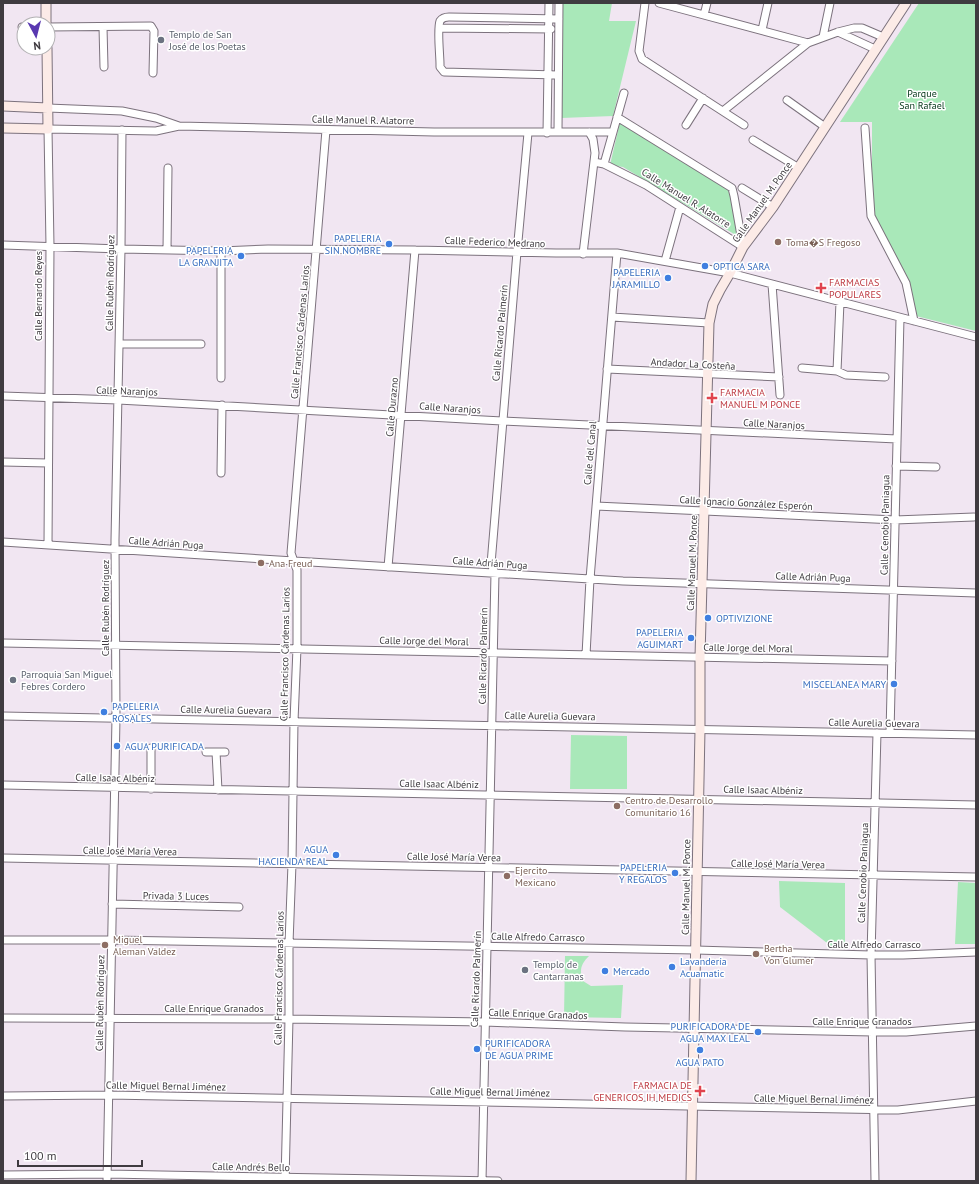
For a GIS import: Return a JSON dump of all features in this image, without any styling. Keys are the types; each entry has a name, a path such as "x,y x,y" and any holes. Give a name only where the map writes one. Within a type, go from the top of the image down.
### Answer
{"street":[{"path":"46,3 46,16"},
{"path":"547,133 549,3"},
{"path":"558,132 559,3"},
{"path":"645,3 639,51 642,59 744,126"},
{"path":"659,3 808,43"},
{"path":"704,15 707,3"},
{"path":"762,30 768,3"},
{"path":"823,37 830,3"},
{"name":"Calle Manuel M. Ponce","path":"691,1181 699,799 700,657 709,323 714,304 720,290 743,247 773,207 906,3"},
{"path":"558,19 449,17 440,21 440,67 444,72 558,75"},
{"path":"56,27 153,27 153,73"},
{"path":"102,27 104,67"},
{"path":"440,28 558,29"},
{"path":"723,111 808,43 854,28 862,28 883,37"},
{"path":"838,32 875,49"},
{"name":"Calle Bernardo Reyes","path":"47,56 50,246 48,545"},
{"path":"604,164 624,93"},
{"path":"686,125 703,98"},
{"path":"787,100 825,127"},
{"name":"Calle Manuel R. Alatorre","path":"3,106 122,111 156,118 179,126"},
{"path":"617,117 732,188 743,247"},
{"name":"Calle Manuel R. Alatorre","path":"3,128 156,131 179,126 528,133 613,132"},
{"path":"865,128 871,216 906,283 914,321"},
{"name":"Calle Rubén Rodríguez","path":"107,1178 116,718 115,644 122,130"},
{"name":"Calle Francisco Cárdenas Larios","path":"285,1179 294,721 297,648 297,570 291,553 326,130"},
{"path":"583,254 594,162 594,147 589,132"},
{"name":"Calle Ricardo Palmerín","path":"482,1181 495,573 491,564 502,421 528,133"},
{"path":"753,140 799,168"},
{"name":"Calle Manuel R. Alatorre","path":"594,162 604,164 646,185 743,247"},
{"path":"167,250 168,168"},
{"path":"742,188 773,207"},
{"path":"666,261 680,208"},
{"name":"Calle Federico Medrano","path":"3,245 222,251 317,249 583,254 617,253 730,273 976,337"},
{"name":"Calle Durazno","path":"388,567 415,250"},
{"path":"221,378 222,251"},
{"name":"Calle del Canal","path":"586,655 590,579 617,253"},
{"path":"772,284 780,395"},
{"path":"837,371 840,302"},
{"path":"612,317 709,323"},
{"name":"Calle Cenobio Paniagua","path":"890,733 900,318"},
{"path":"119,344 202,344"},
{"path":"802,368 837,371 846,375 885,377"},
{"name":"Andador La Costeña","path":"607,369 779,377"},
{"name":"Calle Naranjos","path":"3,396 222,405 502,421 897,439"},
{"path":"221,473 222,405"},
{"path":"3,462 48,463"},
{"path":"896,466 936,467"},
{"name":"Calle Ignacio González Esperón","path":"596,506 895,520 974,517"},
{"name":"Calle Adrián Puga","path":"3,542 294,562 590,579 976,593"},
{"name":"Calle Jorge del Moral","path":"3,643 115,644 892,661"},
{"name":"Calle Aurelia Guevara","path":"3,716 976,735"},
{"name":"Calle Cenobio Paniagua","path":"875,1181 873,1032 870,955 877,733"},
{"path":"151,748 151,789"},
{"path":"206,752 225,752"},
{"path":"216,752 218,790"},
{"name":"Calle Isaac Albéniz","path":"3,785 976,805"},
{"name":"Calle José María Verea","path":"3,858 976,877"},
{"name":"Privada 3 Luces","path":"112,904 239,908"},
{"name":"Calle Alfredo Carrasco","path":"3,940 112,940 488,946 870,955 976,952"},
{"name":"Calle Enrique Granados","path":"3,1018 289,1019 485,1022 694,1029 873,1032 906,1032 976,1026"},
{"name":"Calle Miguel Bernal Jiménez","path":"3,1096 109,1095 874,1110 898,1110 976,1101"},
{"name":"Calle Andrés Bello","path":"3,1175 107,1178 498,1181"}],"green space":[{"path":"562,3 612,3 609,21 636,21 613,116 561,118"},
{"name":"Parque San Rafael","path":"919,3 976,3 976,331 916,316 908,279 872,212 872,122 840,122"},
{"path":"620,122 730,190 739,237 623,167 610,165"},
{"path":"571,735 627,736 627,789 570,789"},
{"path":"779,881 845,883 845,945 831,946 780,907"},
{"path":"958,882 976,883 976,944 955,944"},
{"path":"565,956 589,956 584,962 581,974 583,981 591,986 623,985 621,1018 564,1017"}],"place":[{"name":"Templo de San José de los Poetas","path":"161,40"},
{"name":"Toma�S Fregoso","path":"778,242"},
{"name":"PAPELERIA SIN NOMBRE","path":"389,244"},
{"name":"PAPELERIA LA GRANJITA","path":"241,256"},
{"name":"OPTICA SARA","path":"705,266"},
{"name":"PAPELERIA JARAMILLO","path":"668,278"},
{"name":"FARMACIAS POPULARES","path":"821,288"},
{"name":"FARMACIA MANUEL M PONCE","path":"712,398"},
{"name":"Ana Freud","path":"261,563"},
{"name":"OPTIVIZIONE","path":"708,618"},
{"name":"PAPELERIA AGUIMART","path":"691,638"},
{"name":"Parroquia San Miguel Febres Cordero","path":"13,680"},
{"name":"MISCELANEA MARY","path":"894,684"},
{"name":"PAPELERIA ROSALES","path":"104,712"},
{"name":"AGUA PURIFICADA","path":"117,746"},
{"name":"Centro de Desarrollo Comunitario 16","path":"617,806"},
{"name":"AGUA HACIENDA REAL","path":"336,855"},
{"name":"PAPELERIA Y REGALOS","path":"675,873"},
{"name":"Ejercito Mexicano","path":"507,876"},
{"name":"Miguel Aleman Valdez","path":"105,945"},
{"name":"Bertha Von Glumer","path":"756,954"},
{"name":"Lavandería Acuamatic","path":"672,967"},
{"name":"Templo de Cantarranas","path":"525,970"},
{"name":"Mercado","path":"605,971"},
{"name":"PURIFICADORA DE AGUA MAX LEAL","path":"758,1032"},
{"name":"PURIFICADORA DE AGUA PRIME","path":"477,1049"},
{"name":"AGUA PATO","path":"700,1050"},
{"name":"FARMACIA DE GENERICOS IH MEDICS","path":"700,1091"}]}
